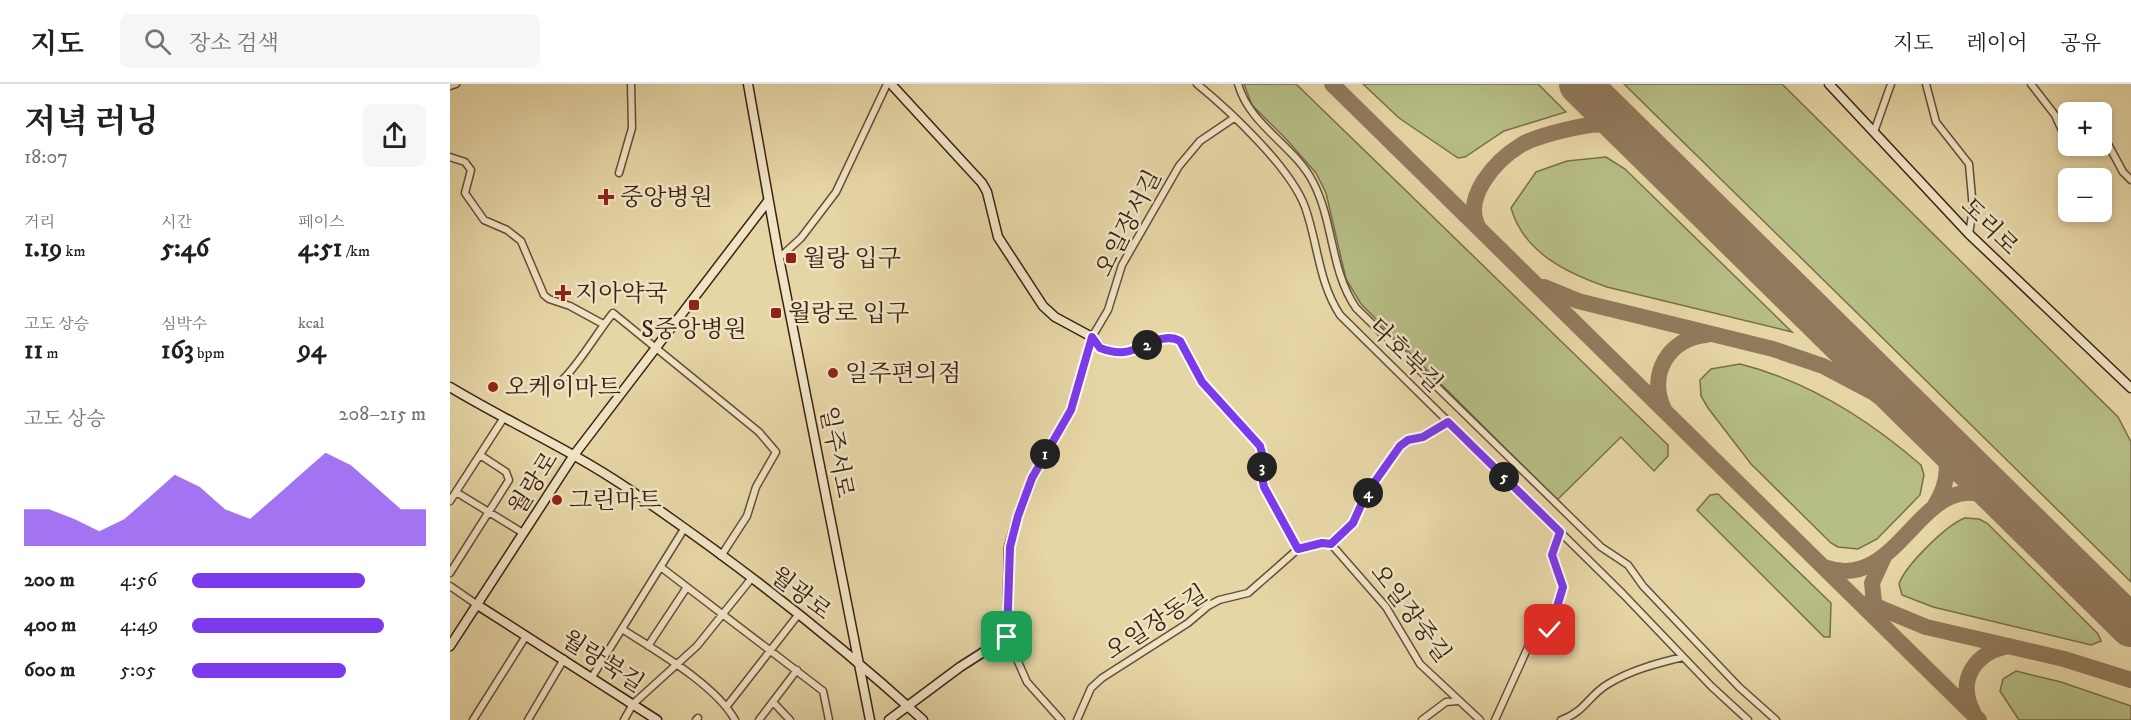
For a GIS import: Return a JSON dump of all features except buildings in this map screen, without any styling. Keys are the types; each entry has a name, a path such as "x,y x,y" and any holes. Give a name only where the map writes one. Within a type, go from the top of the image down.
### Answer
{"main road":[{"name":"일주서로","path":"748,84 768,201 870,720"},
{"path":"889,84 982,183 987,192 998,237 1043,306 1055,317 1092,337"},
{"name":"도리로","path":"1829,84 1970,234 2131,388"},
{"name":"월랑로","path":"450,646 574,455 768,201"},
{"name":"오일장서길","path":"1007,637 1010,547 1018,516 1032,478 1071,410 1092,337"},
{"name":"월광로","path":"450,387 503,419 574,455 627,488 721,556 858,662 923,720"},
{"name":"월랑북길","path":"476,604 657,720"},
{"path":"890,720 1007,637"}],"street":[{"path":"450,86 456,84"},
{"path":"619,173 632,128 631,84"},
{"path":"779,258 801,238 836,192 889,84"},
{"name":"다호북길","path":"1197,84 1234,118 1286,174 1298,191 1306,208 1325,289 1340,315 1748,720"},
{"path":"1238,84 1250,110 1301,165 1315,185 1324,211 1339,276 1356,308 1600,547 1628,565 1643,586 1739,687 1776,720"},
{"path":"1874,132 1891,84"},
{"path":"1926,84 1933,117 1969,164 1973,209 1970,234"},
{"path":"2031,84 2058,122"},
{"name":"오일장서길","path":"1092,337 1108,310 1122,265 1179,166 1200,141 1234,118"},
{"path":"2112,152 2123,172 2131,180"},
{"path":"450,157 465,162 471,170 465,194 479,215 521,241 544,295 603,324"},
{"path":"561,381 571,374 575,363 613,313 759,432 776,452 762,474 747,516 721,556"},
{"path":"1092,337 1100,348 1118,352 1127,352 1165,338 1180,341 1202,382 1260,446 1264,460 1261,472 1264,487 1298,549 1322,543 1331,544 1353,523 1366,494 1400,446 1408,440 1423,437 1448,422"},
{"path":"450,501 503,419"},
{"path":"450,573 509,480 506,472 480,455"},
{"path":"456,492 524,533"},
{"path":"592,677 662,568 684,529"},
{"path":"1495,720 1529,645 1550,630 1554,623 1563,587 1552,555 1560,532"},
{"name":"오일장중길","path":"1331,544 1386,607 1420,664 1480,720"},
{"name":"오일장동길","path":"1077,720 1091,688 1102,678 1188,623 1208,606 1219,600 1248,593 1298,549"},
{"path":"662,568 823,691 829,720"},
{"path":"624,720 633,704 678,666 751,579"},
{"path":"450,586 476,604"},
{"path":"648,646 687,587"},
{"path":"728,706 798,615"},
{"path":"622,629 678,666 728,706 735,720"},
{"name":"월랑북길","path":"473,720 526,636"},
{"path":"1007,637 1027,682 1061,720"},
{"path":"1561,720 1581,711 1607,684 1654,664 1683,657"},
{"path":"528,720 564,659"},
{"path":"759,720 797,670"},
{"path":"1422,720 1446,702 1458,701"},
{"path":"772,702 790,720"}],"green space":[{"path":"1244,84 1296,84 1668,445 1668,456 1654,471 1621,437 1557,500 1361,304 1346,279 1326,193 1316,173 1252,105"},
{"path":"1363,84 1538,84 1566,112 1504,131 1465,157 1458,158 1399,118"},
{"path":"1624,84 1782,84 2118,417 2131,442 2131,582"},
{"path":"1606,157 1625,169 1792,332 1607,287 1562,268 1537,249 1517,224 1511,208 1536,172 1567,161"},
{"path":"1740,364 1790,380 1813,391 1880,432 1921,465 1924,475 1920,495 1877,539 1858,549 1838,547 1831,543 1751,464 1701,396 1700,380 1711,369"},
{"path":"1718,494 1831,603 1830,637 1824,637 1697,510 1710,495"},
{"path":"1965,518 1979,519 1987,523 2098,634 2101,641 2091,645 1933,607 1902,595 1899,584 1909,567 1937,537"},
{"path":"2016,671 2061,682 2131,706 2131,720 2019,720 2000,691 2003,679"}],"taxiway":[{"path":"1332,84 1979,720"},
{"path":"1479,228 1474,204 1484,181 1501,160 1521,145 1563,130 1606,125 1625,133 1641,147"},
{"path":"1544,287 1578,301 1773,349 1823,366 1874,393 1943,443"},
{"path":"1664,409 1659,396 1658,384 1665,360 1681,343 1706,335"},
{"path":"1933,435 1944,452 1947,470 1940,497 1935,505"},
{"path":"1824,567 1852,571 1875,562 1895,546 1933,508 1953,496 1977,493 2005,505"},
{"path":"1875,612 1872,583 1884,557"},
{"path":"1868,603 1926,627 2064,659 2131,680"},
{"path":"1973,712 1968,700 1967,689 1972,669 1987,654 2009,646"}],"runway":[{"path":"1580,84 2131,626"}],"place":[{"name":"중앙병원","path":"606,197"},
{"name":"월랑 입구","path":"791,258"},
{"name":"지아약국","path":"563,293"},
{"name":"S중앙병원","path":"694,305"},
{"name":"월랑로 입구","path":"776,313"},
{"name":"일주편의점","path":"833,373"},
{"name":"오케이마트","path":"493,387"},
{"name":"그린마트","path":"557,500"}],"route":[{"path":"1007,637 1010,547 1018,516 1032,478 1071,410 1092,337 1100,348 1111,352 1127,352 1170,337 1180,341 1202,382 1260,446 1264,460 1261,479 1298,549 1322,543 1331,544 1341,536 1353,523 1366,494 1400,446 1408,440 1423,437 1448,422 1560,532 1552,555 1553,565 1563,587 1554,623 1550,630"}]}
